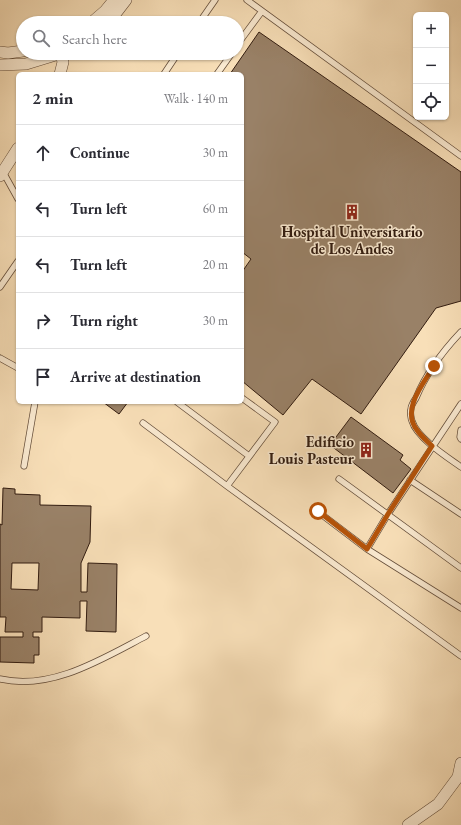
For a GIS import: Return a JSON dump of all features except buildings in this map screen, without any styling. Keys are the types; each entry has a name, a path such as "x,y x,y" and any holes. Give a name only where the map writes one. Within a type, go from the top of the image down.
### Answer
{"street":[{"path":"99,16 114,0"},
{"path":"113,16 126,0"},
{"path":"0,52 8,53 16,51"},
{"path":"0,65 26,64 39,60"},
{"path":"60,72 63,60"},
{"path":"1,174 16,151"},
{"path":"408,825 438,804 458,777 461,763"}],"lane":[{"path":"204,16 215,0"},
{"path":"247,0 461,156"},
{"path":"244,35 262,11"},
{"path":"165,72 173,60"},
{"path":"218,72 227,60"},
{"path":"1,174 16,196"},
{"path":"0,288 16,264"},
{"path":"461,332 449,344 434,366 418,392 411,409 412,421 416,430 432,446 461,467"},
{"path":"0,358 16,367"},
{"path":"227,486 275,422 244,399"},
{"path":"24,466 35,404"},
{"path":"180,404 249,456"},
{"path":"367,549 432,446 461,404"},
{"path":"143,423 461,656"},
{"path":"461,430 461,439"},
{"path":"339,479 461,568"},
{"path":"410,480 461,514"},
{"path":"318,511 367,549 461,608"},
{"path":"0,679 14,682 38,681 61,675 91,664 146,636"}],"place":[{"name":"Hospital Universitario de Los Andes","path":"352,212"},
{"name":"Edificio Louis Pasteur","path":"366,450"}],"route":[{"path":"318,511 367,549 432,446 416,430 412,421 411,409 418,392 434,366"}]}
